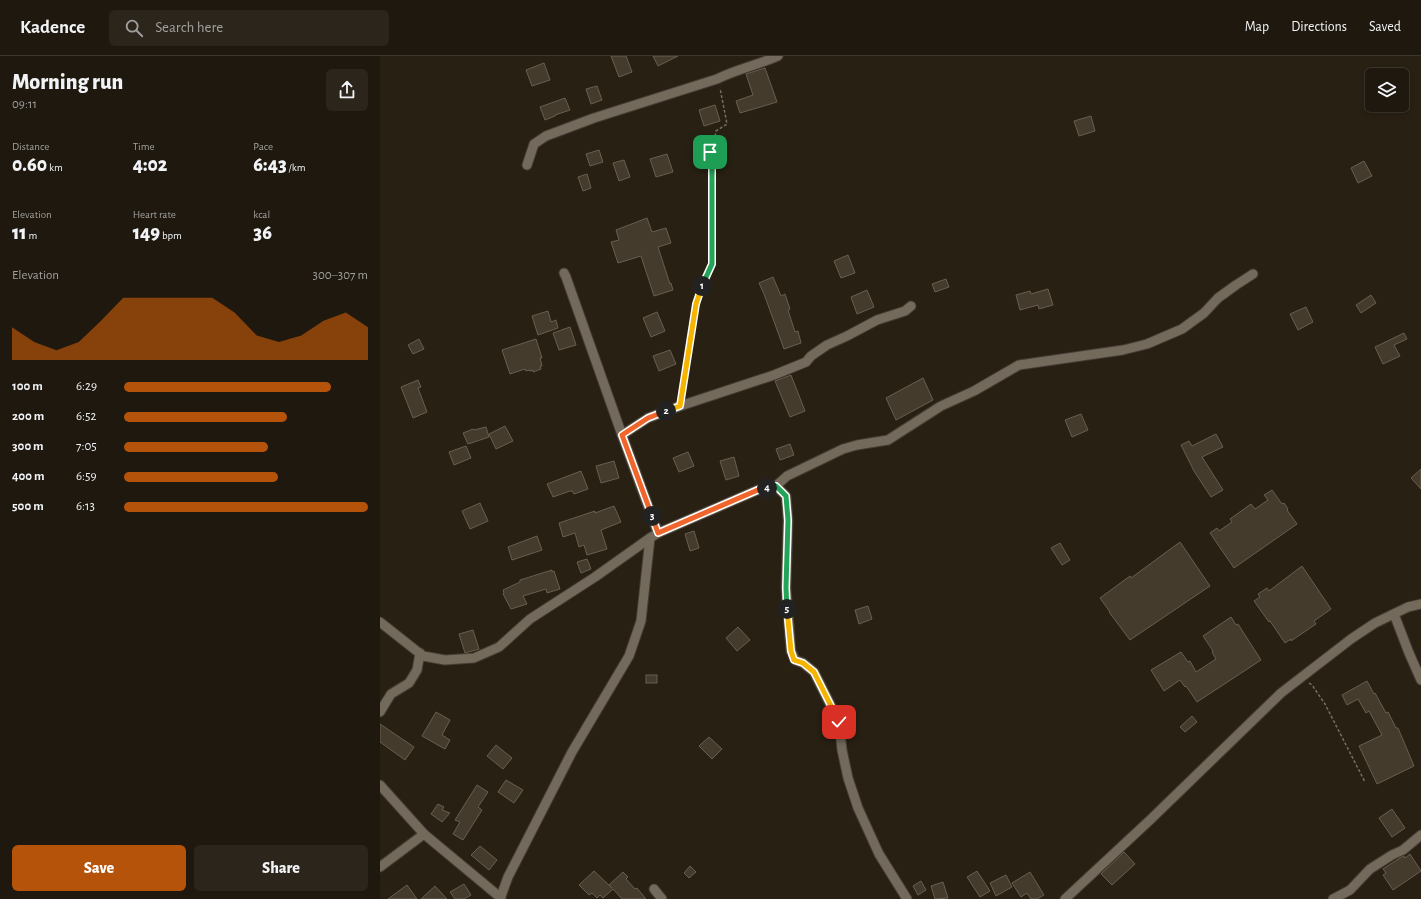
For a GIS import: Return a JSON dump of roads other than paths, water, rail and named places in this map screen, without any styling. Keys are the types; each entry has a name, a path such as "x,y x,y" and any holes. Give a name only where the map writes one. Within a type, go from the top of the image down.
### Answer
{"street":[{"path":"527,165 534,144 546,136 594,118 765,62 778,56"},
{"path":"564,273 658,533"},
{"path":"380,622 424,656 445,660 474,658 499,647 530,619 595,577 658,533 760,489 776,486 787,476 843,449 888,440 941,406 974,391 1019,365 1123,350 1147,344 1182,329 1204,313 1218,298 1253,274"},
{"path":"622,435 648,418 774,375 806,362 811,356 827,345 877,320 905,311 911,306"},
{"path":"776,486 786,496 788,520 786,588 791,651 794,660 803,663 814,672 839,722 842,750 848,778 858,808 879,854 907,899"},
{"path":"380,785 424,834 501,899 508,878 572,752 629,656 641,621 650,538"},
{"path":"1065,899 1150,820 1281,694 1351,639 1375,623 1408,607 1421,604"},
{"path":"1394,614 1421,680"},
{"path":"380,712 391,694 409,683 417,670 420,654"},
{"path":"380,867 424,834"},
{"path":"1333,899 1350,890 1370,869 1403,850 1421,835"},
{"path":"654,889 662,899"}]}
